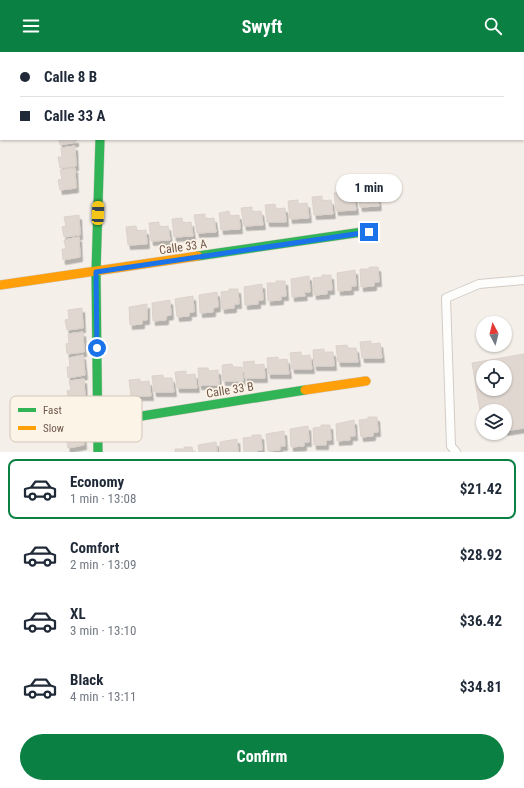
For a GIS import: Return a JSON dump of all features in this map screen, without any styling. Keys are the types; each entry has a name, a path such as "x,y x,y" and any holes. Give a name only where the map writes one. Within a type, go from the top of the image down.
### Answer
{"street":[{"path":"98,396 96,272 100,140"},
{"name":"Calle 33 A","path":"0,285 369,232"},
{"name":"Calle 33 B","path":"142,416 366,381"}],"lane":[{"path":"456,452 451,446 446,298 479,284 524,280"}],"building":[{"path":"59,140 76,140 76,142 60,145"},
{"path":"75,146 76,166 60,168 58,157 62,157 61,148"},
{"path":"75,168 76,188 60,190 58,180 62,179 60,170"},
{"path":"368,188 368,193 377,192 379,206 360,207 357,190"},
{"path":"344,192 345,197 354,196 356,210 336,211 334,193"},
{"path":"322,196 322,201 331,200 333,214 314,215 312,197"},
{"path":"298,200 298,204 307,203 309,218 290,219 288,201"},
{"path":"275,204 276,209 285,208 286,222 267,222 265,205"},
{"path":"252,207 252,212 261,211 263,225 244,226 241,208"},
{"path":"229,211 230,216 239,215 240,229 221,230 219,213"},
{"path":"205,214 205,219 214,218 216,232 197,233 194,215"},
{"path":"79,215 80,235 64,237 62,227 66,226 64,217"},
{"path":"182,218 183,223 191,222 193,236 174,237 172,219"},
{"path":"159,222 159,227 168,226 170,240 151,241 149,223"},
{"path":"136,226 137,231 146,230 147,244 128,245 126,227"},
{"path":"79,237 80,257 63,260 62,249 66,249 64,240"},
{"path":"369,267 378,267 379,282 374,282 374,286 361,287 360,269 369,269"},
{"path":"355,270 356,286 351,286 351,290 338,291 337,273"},
{"path":"322,275 331,275 332,290 327,290 327,294 314,295 313,278 322,277"},
{"path":"309,276 310,292 304,292 305,296 292,297 291,279"},
{"path":"276,281 285,281 286,296 281,296 281,300 268,301 267,283 276,283"},
{"path":"262,284 263,300 258,300 258,304 245,305 244,287"},
{"path":"229,289 238,289 239,304 234,304 234,308 222,309 221,292 229,291"},
{"path":"217,292 218,307 213,308 213,312 200,313 199,295"},
{"path":"193,296 194,312 189,312 189,316 177,317 175,299"},
{"path":"170,300 171,315 166,316 166,320 153,321 152,303"},
{"path":"147,304 147,320 142,320 142,324 130,325 129,307"},
{"path":"82,308 83,328 67,330 65,320 69,319 68,310"},
{"path":"83,332 84,352 67,354 66,344 69,343 68,334"},
{"path":"371,341 371,344 380,343 382,358 362,358 360,342"},
{"path":"347,345 348,348 356,348 358,362 338,362 336,346"},
{"path":"324,349 324,352 333,352 334,366 314,366 313,350"},
{"path":"301,352 301,356 310,355 312,369 292,369 290,353"},
{"path":"524,354 524,428 512,430 512,404 479,404 478,396 512,396 512,360 489,360"},
{"path":"83,355 85,375 68,378 67,367 70,367 69,358"},
{"path":"278,357 278,360 287,359 289,374 268,374 267,358"},
{"path":"254,361 255,365 264,364 265,378 245,378 243,362"},
{"path":"476,362 476,387 472,363"},
{"path":"232,364 233,367 242,367 243,381 223,381 222,365"},
{"path":"198,368 208,368 209,371 218,370 219,385 199,385"},
{"path":"186,371 186,375 195,374 197,388 177,388 175,372"},
{"path":"163,375 163,378 172,378 174,392 154,392 152,376"},
{"path":"84,379 85,396 68,396 67,391 71,390 69,381"},
{"path":"140,379 140,382 149,381 151,396 131,396 129,380"},
{"path":"368,417 377,417 378,432 373,432 373,436 361,437 359,420 368,419"},
{"path":"354,420 355,436 350,436 350,440 337,441 336,424"},
{"path":"321,425 330,425 331,440 326,440 326,445 314,445 313,428 321,427"},
{"path":"308,426 309,442 304,442 304,446 291,447 290,429"},
{"path":"284,431 285,446 280,446 280,450 268,451 266,434"},
{"path":"252,435 261,435 262,450 257,450 257,452 244,452 243,438 252,437"},
{"path":"237,439 238,452 220,452 220,442"},
{"path":"67,442 84,442 84,445 68,448"},
{"path":"216,442 217,452 199,452 198,445"},
{"path":"184,447 192,447 193,452 175,452 175,449 184,449"}],"traffic: fast":[{"path":"97,396 96,272 100,140"},
{"path":"198,256 369,231"},
{"path":"142,416 305,390"},
{"path":"98,442 98,452"}],"traffic: slow":[{"path":"0,285 198,256"},
{"path":"305,390 366,381"}],"route":[{"path":"97,348 96,272 369,232"}]}
